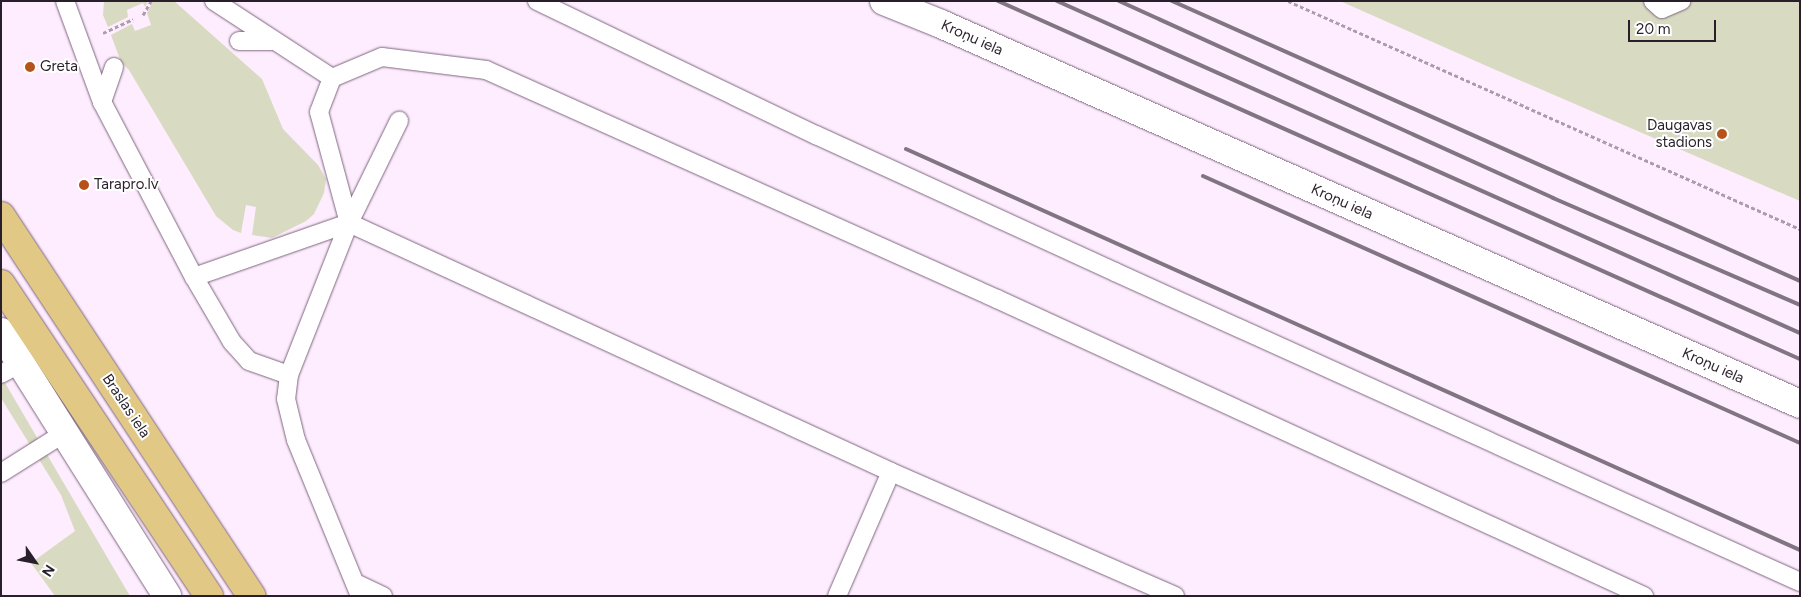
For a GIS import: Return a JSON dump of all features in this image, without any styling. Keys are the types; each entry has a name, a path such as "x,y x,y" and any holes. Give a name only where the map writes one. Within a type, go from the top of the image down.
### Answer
{"main road":[{"name":"Braslas iela","path":"1,216 252,596"},
{"path":"1,284 209,596"}],"street":[{"name":"Kroņu iela","path":"884,1 1800,404"},
{"path":"1,332 11,368 66,432 167,596"}],"lane":[{"path":"65,1 102,102 194,276 232,342 249,361 289,375"},
{"path":"214,1 332,78"},
{"path":"537,1 825,139 1800,582"},
{"path":"1653,1 1662,9 1681,1"},
{"path":"239,41 274,41"},
{"path":"349,223 319,112 332,78 382,57 486,70 997,299 1644,596"},
{"path":"102,102 114,67"},
{"path":"383,596 357,589 296,440 286,399 289,375 349,223 399,121"},
{"path":"194,276 349,223 891,472 1175,596"},
{"path":"1,473 66,432"},
{"path":"837,596 891,472"}],"path":[{"path":"143,15 150,1"},
{"path":"1288,1 1800,229"},
{"path":"102,34 133,19"}],"green space":[{"path":"104,1 148,1 145,7 143,3 127,10 128,17 108,27 103,15"},
{"path":"153,1 174,1 262,79 283,129 318,165 326,179 324,193 314,214 306,221 272,238 252,235 256,207 246,205 241,233 233,230 216,216 129,70 121,62 111,35 132,24 135,31 151,25 147,13"},
{"name":"Daugavas stadions","path":"1340,1 1800,1 1800,201 1489,67"},
{"path":"1,376 130,596 55,596 31,563 75,531 61,495 1,398"}],"railway":[{"path":"998,1 1800,359"},
{"path":"1057,1 1800,333"},
{"path":"1119,1 1553,198 1800,305"},
{"path":"1172,1 1800,281"},
{"path":"906,149 1800,550"},
{"path":"1203,176 1800,443"}],"place":[{"name":"Greta","path":"30,67"},
{"name":"Daugavas stadions","path":"1722,134"},
{"name":"Tarapro.lv","path":"84,185"}]}
